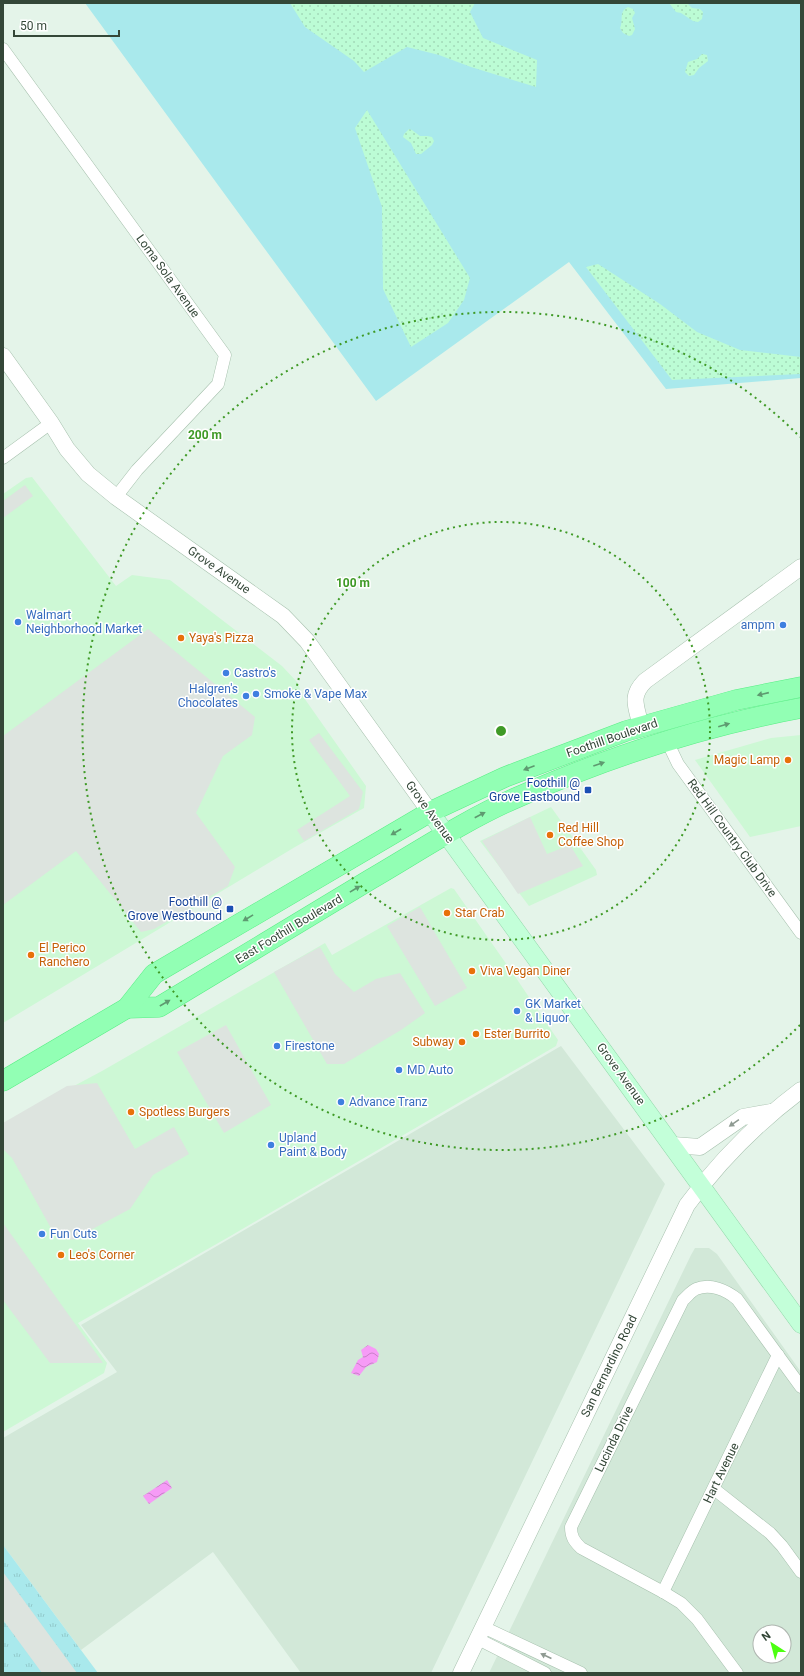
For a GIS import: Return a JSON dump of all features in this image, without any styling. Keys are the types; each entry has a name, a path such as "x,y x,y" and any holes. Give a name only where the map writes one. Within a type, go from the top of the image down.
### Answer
{"main road":[{"name":"Foothill Boulevard","path":"430,812 505,777 572,751 641,727 736,700 801,687"},
{"name":"Foothill Boulevard","path":"447,835 478,816 517,797 592,766 667,741 753,717 801,708"},
{"name":"Grove Avenue","path":"430,812 702,1185 801,1324"},
{"name":"East Foothill Boulevard","path":"3,1081 127,1008 154,974 430,812"},
{"name":"East Foothill Boulevard","path":"127,1008 159,1007 447,835"}],"street":[{"name":"Loma Sola Avenue","path":"3,49 225,355 218,384 137,470 116,497"},
{"name":"Grove Avenue","path":"3,356 52,423 67,449 88,474 116,497 283,616 307,641 430,812"},
{"path":"3,458 52,423"},
{"path":"641,727 634,697 638,689 645,681 801,567"},
{"name":"Red Hill Country Club Drive","path":"667,741 678,764 801,933"},
{"name":"San Bernardino Road","path":"461,1673 685,1208 730,1152 771,1112 801,1090"},
{"path":"673,1145 700,1147 743,1117 771,1112"},
{"name":"Lucinda Drive","path":"737,1673 697,1619 680,1603 663,1592 581,1548 571,1535 571,1527 683,1300 695,1289 709,1287 726,1291 737,1299 801,1387"},
{"name":"Hart Avenue","path":"663,1592 778,1354"},
{"path":"714,1489 770,1533 782,1546 801,1572"},
{"path":"480,1633 545,1673"},
{"path":"480,1633 581,1673"}],"shaded area":[{"path":"32,477 116,586 132,575 170,580 282,666 298,683 302,695 366,786 364,808 295,847 3,1023 3,494 26,478"},
{"path":"25,485 33,496 3,518 3,501"},
{"path":"148,629 255,717 252,735 223,756 196,813 235,867 228,886 154,929 141,932 76,851 3,905 3,736"},
{"path":"319,733 363,792 359,809 304,841 297,830 350,796 309,740"},
{"path":"801,735 801,826 750,837 695,760 771,738"},
{"path":"551,807 596,870 597,875 529,906 480,841"},
{"path":"530,817 547,854 570,845 583,866 518,894 482,841"},
{"path":"451,888 454,889 558,1040 556,1046 78,1323 107,1363 104,1373 3,1432 3,1124 102,1071 325,943 332,955"},
{"path":"420,907 467,988 435,1006 387,926"},
{"path":"320,947 335,974 354,992 376,979 400,973 425,1013 401,1030 344,1064 327,1064 274,972"},
{"path":"226,1025 271,1105 224,1133 177,1052"},
{"path":"561,1046 665,1184 431,1673 301,1673 213,1552 81,1650 3,1545 3,1438 117,1372 81,1325"},
{"path":"97,1083 135,1149 174,1127 189,1154 153,1175 130,1209 72,1240 52,1230 12,1158 3,1149 3,1123 67,1086"},
{"path":"3,1223 103,1363 50,1363 3,1300"},
{"path":"695,1248 709,1248 717,1254 801,1372 801,1673 489,1673 691,1255"},
{"path":"3,1572 77,1673 42,1673 3,1620"}],"green space":[{"path":"85,3 801,3 801,378 666,389 569,262 376,401"},
{"path":"3,1545 98,1673 3,1673"}],"sand":[{"path":"290,3 475,3 470,12 483,38 537,60 536,87 471,67 439,55 407,47 364,72 354,61 305,27"},
{"path":"669,3 687,3 692,8 700,9 703,12 702,19 698,22 693,21 681,13 676,12"},
{"path":"628,7 633,9 635,13 632,18 635,29 632,35 629,36 623,33 620,28 623,11"},
{"path":"702,54 707,55 708,61 699,68 694,75 689,76 685,72 688,62 697,59"},
{"path":"367,110 470,278 464,300 448,323 411,347 383,289 382,207 355,128"},
{"path":"409,129 420,136 432,137 434,141 432,145 421,154 416,154 411,143 403,137"},
{"path":"598,264 660,304 697,332 740,350 801,357 801,374 672,380 586,267"}],"water":[{"path":"368,1345 376,1349 379,1354 377,1362 366,1367 359,1376 351,1373 358,1360 363,1357 361,1350"},
{"path":"167,1480 172,1488 149,1504 143,1496"}],"place":[{"name":"Walmart Neighborhood Market","path":"18,622"},
{"name":"ampm","path":"783,625"},
{"name":"Yaya's Pizza","path":"181,638"},
{"name":"Castro's","path":"226,673"},
{"name":"Smoke & Vape Max","path":"256,694"},
{"name":"Halgren's Chocolates","path":"246,696"},
{"name":"Magic Lamp","path":"788,760"},
{"name":"Foothill @ Grove Eastbound","path":"588,790"},
{"name":"Red Hill Coffee Shop","path":"550,835"},
{"name":"Foothill @ Grove Westbound","path":"230,909"},
{"name":"Star Crab","path":"447,913"},
{"name":"El Perico Ranchero","path":"31,955"},
{"name":"Viva Vegan Diner","path":"472,971"},
{"name":"GK Market & Liquor","path":"517,1011"},
{"name":"Ester Burrito","path":"476,1034"},
{"name":"Subway","path":"462,1042"},
{"name":"Firestone","path":"277,1046"},
{"name":"MD Auto","path":"399,1070"},
{"name":"Advance Tranz","path":"341,1102"},
{"name":"Spotless Burgers","path":"131,1112"},
{"name":"Upland Paint & Body","path":"271,1145"},
{"name":"Fun Cuts","path":"42,1234"},
{"name":"Leo's Corner","path":"61,1255"}]}
